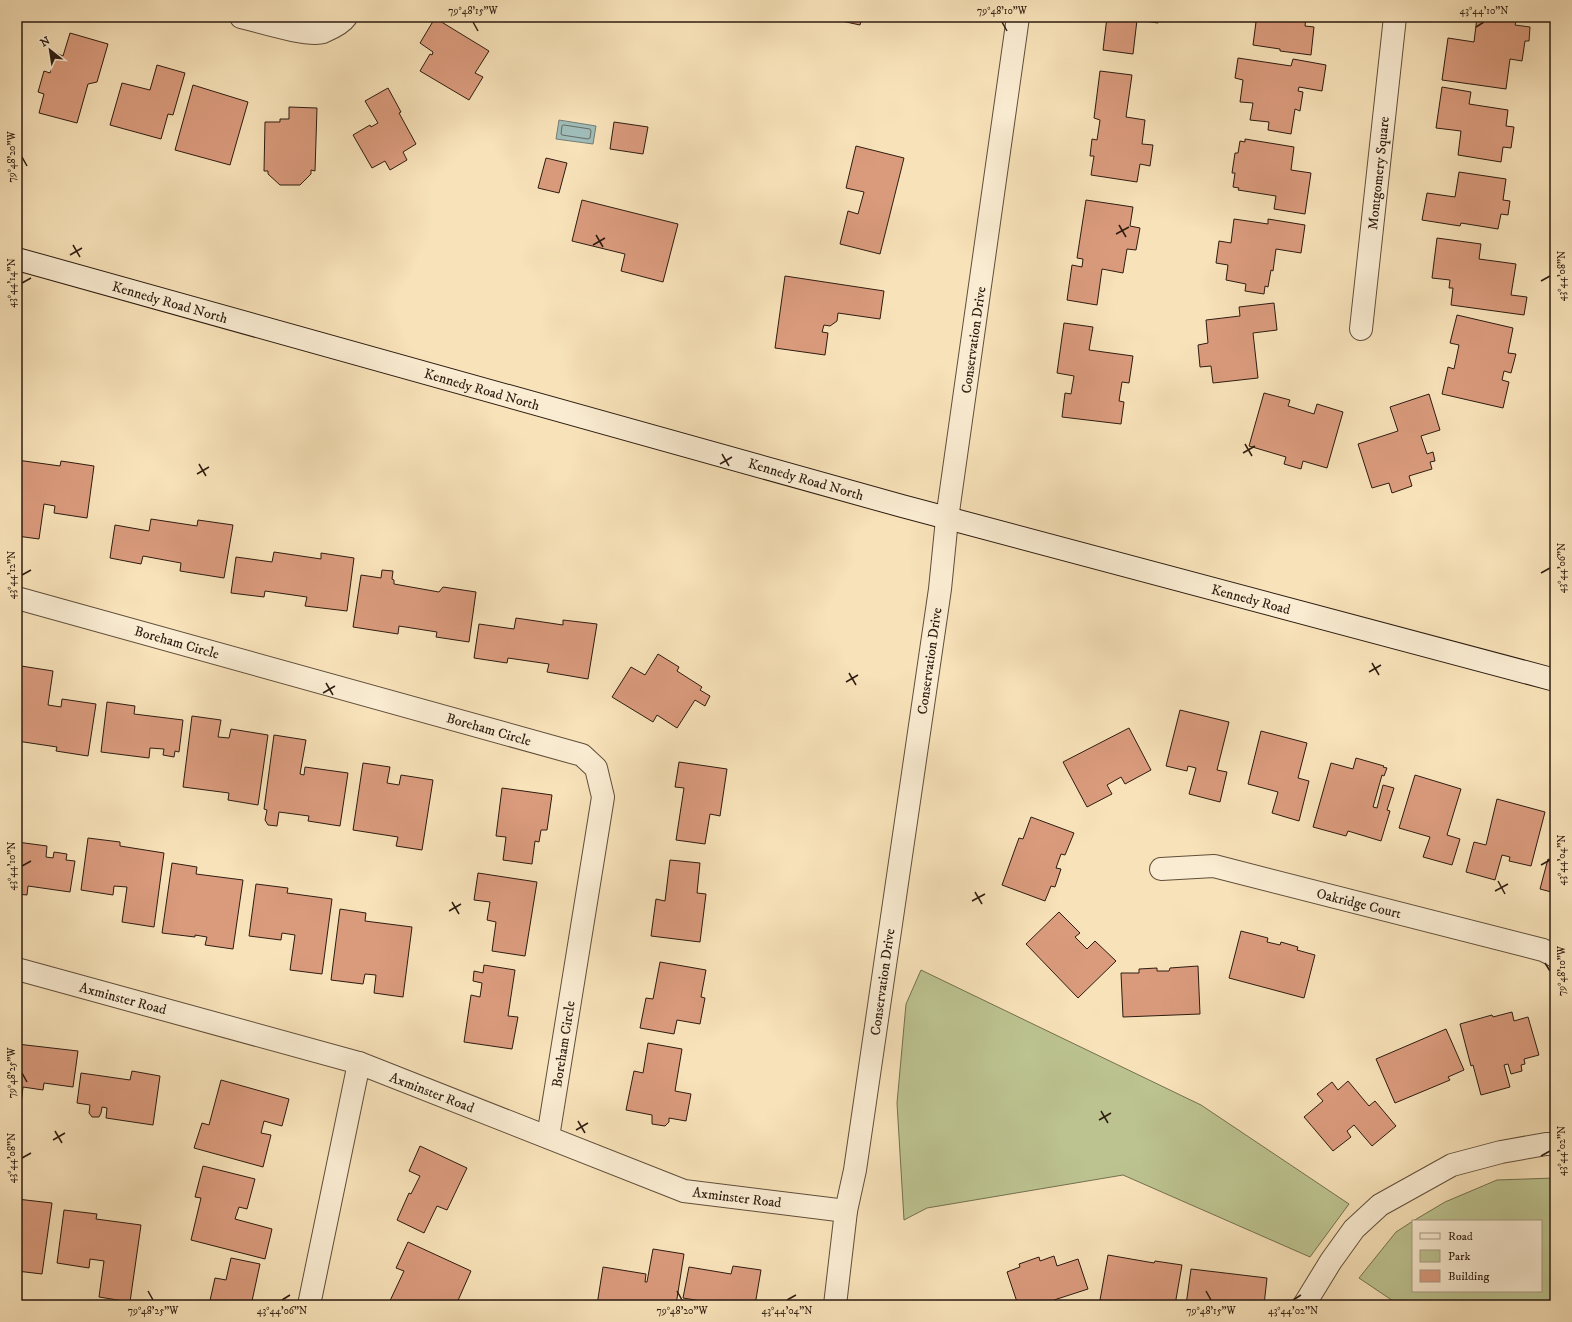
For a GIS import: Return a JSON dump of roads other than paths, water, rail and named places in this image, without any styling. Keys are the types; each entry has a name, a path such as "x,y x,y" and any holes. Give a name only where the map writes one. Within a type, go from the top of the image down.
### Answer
{"street":[{"path":"241,17 298,31 322,32 344,20 346,17"},
{"name":"Conservation Drive","path":"836,1305 846,1211 855,1170 940,589 947,519 1018,17"},
{"name":"Montgomery Square","path":"1360,329 1396,17"},
{"name":"Kennedy Road North","path":"17,259 947,519"},
{"name":"Kennedy Road","path":"947,519 1555,680"},
{"name":"Boreham Circle","path":"17,598 582,755 596,768 603,797 548,1137"},
{"name":"Oakridge Court","path":"1161,869 1214,866 1543,950 1555,956"},
{"name":"Axminster Road","path":"17,969 359,1063 684,1191 846,1211"},
{"path":"309,1305 359,1063"},
{"path":"1304,1305 1354,1229 1380,1205 1452,1165 1501,1152 1546,1144 1555,1144"}],"water":[{"path":"559,120 596,126 593,144 556,139"}]}
